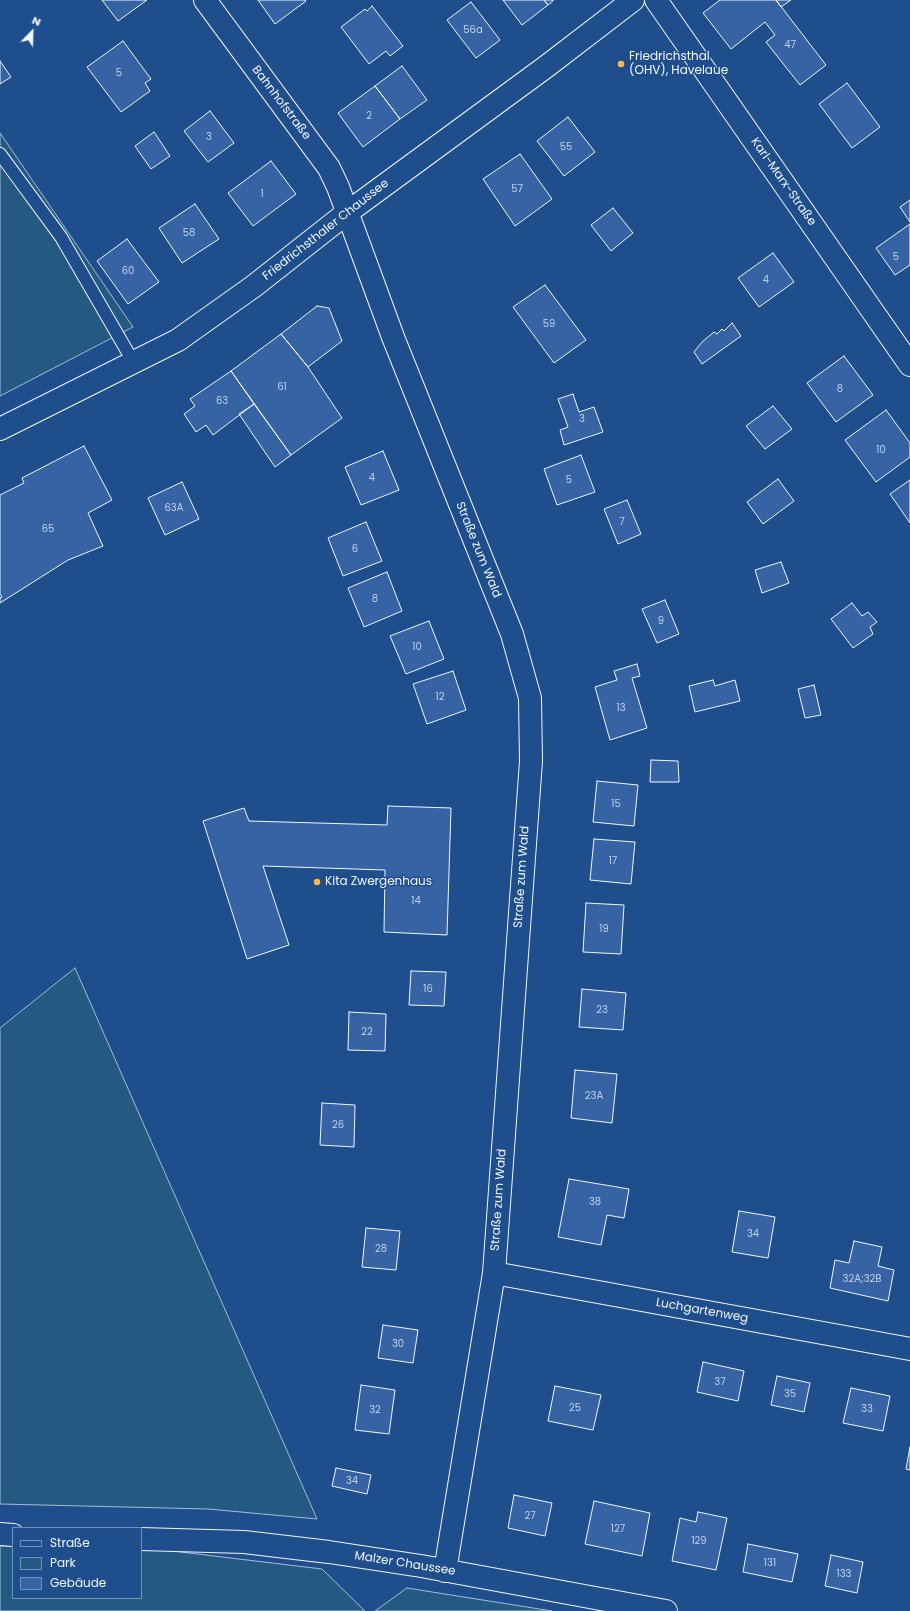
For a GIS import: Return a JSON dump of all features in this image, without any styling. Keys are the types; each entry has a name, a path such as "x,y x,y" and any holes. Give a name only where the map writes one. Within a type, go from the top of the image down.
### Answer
{"street":[{"name":"Bahnhofstraße","path":"205,0 330,168 348,212"},
{"name":"Friedrichsthaler Chaussee","path":"0,429 178,340 254,286 348,212 547,66 633,0"},
{"name":"Karl-Marx-Straße","path":"656,0 910,365"},
{"name":"Straße zum Wald","path":"348,212 393,337 512,634 530,698 531,761 494,1273 445,1571"},
{"name":"Luchgartenweg","path":"494,1273 910,1349"},
{"path":"0,1534 12,1535"},
{"name":"Malzer Chaussee","path":"142,1539 244,1542 330,1552 666,1611"}],"lane":[{"path":"0,154 61,237 134,363"}],"green space":[{"path":"0,133 133,327 0,396"},
{"path":"75,968 317,1519 208,1509 0,1504 0,1028"},
{"path":"0,1546 12,1546 12,1599 142,1599 142,1549 164,1550 322,1569 365,1611 0,1611"},
{"path":"407,1588 552,1611 375,1611"}],"building":[{"path":"102,0 147,0 118,21"},
{"path":"258,0 305,0 306,1 275,24"},
{"path":"503,0 544,0 548,5 522,25"},
{"path":"544,0 554,0 548,5"},
{"path":"720,0 776,0 826,65 800,85 766,42 775,35 765,22 731,49 703,13"},
{"path":"776,0 791,0 781,7"},
{"path":"471,2 500,40 476,58 447,20"},
{"path":"372,6 403,46 390,56 386,51 369,64 341,27 365,9 367,11"},
{"path":"123,41 151,79 145,83 150,91 121,112 87,67"},
{"path":"0,61 11,77 0,84"},
{"path":"402,66 427,100 400,119 375,86"},
{"path":"847,83 880,127 852,148 819,104"},
{"path":"375,86 400,119 363,147 338,113"},
{"path":"210,111 234,143 208,162 184,131"},
{"path":"568,117 595,152 564,176 537,141"},
{"path":"154,132 170,156 151,169 135,146"},
{"path":"520,154 552,199 515,226 483,179"},
{"path":"271,161 296,194 253,226 228,193"},
{"path":"910,200 910,222 900,207"},
{"path":"195,204 219,239 182,263 159,228"},
{"path":"613,208 633,233 611,251 591,225"},
{"path":"910,224 910,265 895,275 876,248"},
{"path":"127,239 159,282 128,304 97,261"},
{"path":"773,253 794,282 759,307 738,278"},
{"path":"545,285 586,340 554,363 513,307"},
{"path":"317,306 329,308 342,341 308,367 281,334"},
{"path":"732,323 741,336 702,364 694,352 702,342 714,332 717,334 722,329 724,331"},
{"path":"281,334 308,367 342,418 291,455 231,371"},
{"path":"844,356 873,395 836,422 807,383"},
{"path":"231,371 254,404 213,435 206,425 196,432 184,414 195,406 190,399"},
{"path":"573,394 579,412 594,407 603,432 564,445 560,430 568,427 558,399"},
{"path":"254,404 291,455 275,467 239,414"},
{"path":"773,406 792,429 765,449 746,426"},
{"path":"886,410 910,443 910,457 876,482 845,440"},
{"path":"84,446 112,500 88,513 103,546 68,560 0,603 0,598 2,597 0,594 0,495 24,483 22,478"},
{"path":"383,451 399,490 361,505 345,467"},
{"path":"581,455 595,492 557,505 544,469"},
{"path":"778,479 794,501 763,524 747,502"},
{"path":"910,480 910,523 890,494"},
{"path":"182,482 199,519 165,535 148,498"},
{"path":"627,500 641,534 618,544 604,509"},
{"path":"366,522 382,561 343,576 328,538"},
{"path":"781,562 789,583 762,593 755,570"},
{"path":"387,572 402,611 364,627 348,588"},
{"path":"665,600 679,634 657,643 642,609"},
{"path":"852,603 862,616 868,612 877,622 870,627 873,634 853,648 831,619"},
{"path":"429,621 444,659 406,674 390,636"},
{"path":"637,664 640,676 632,678 647,728 610,740 595,687 617,680 614,671"},
{"path":"453,671 466,710 427,724 413,684"},
{"path":"713,680 715,686 735,680 740,701 695,712 689,686"},
{"path":"814,685 821,715 805,718 798,689"},
{"path":"651,760 678,761 679,782 650,782"},
{"path":"597,781 638,785 634,826 593,822"},
{"path":"388,806 451,808 447,935 384,932 385,870 263,866 289,945 247,959 203,821 244,808 249,821 387,825"},
{"path":"594,839 635,842 631,884 590,880"},
{"path":"586,903 624,905 621,954 583,952"},
{"path":"411,971 446,972 444,1006 409,1005"},
{"path":"582,989 626,993 623,1030 579,1027"},
{"path":"349,1012 386,1014 385,1051 348,1050"},
{"path":"575,1070 617,1074 612,1123 571,1118"},
{"path":"322,1103 355,1105 354,1147 320,1145"},
{"path":"569,1179 629,1189 624,1218 607,1215 601,1245 558,1237"},
{"path":"739,1211 775,1217 768,1258 732,1252"},
{"path":"366,1228 400,1231 396,1270 362,1267"},
{"path":"854,1241 882,1247 878,1266 894,1270 888,1301 830,1288 835,1260 849,1263"},
{"path":"383,1325 418,1330 413,1363 378,1358"},
{"path":"703,1362 744,1371 738,1401 697,1392"},
{"path":"777,1376 810,1383 804,1412 771,1405"},
{"path":"361,1385 395,1390 389,1434 355,1430"},
{"path":"555,1386 601,1395 593,1430 548,1421"},
{"path":"851,1388 890,1396 883,1431 843,1423"},
{"path":"910,1447 910,1470 906,1469"},
{"path":"336,1468 371,1475 367,1494 332,1486"},
{"path":"514,1495 552,1503 545,1536 508,1528"},
{"path":"594,1501 650,1513 642,1556 585,1544"},
{"path":"698,1512 727,1518 716,1570 672,1561 680,1518 696,1522"},
{"path":"748,1544 798,1554 792,1582 743,1572"},
{"path":"831,1555 863,1562 857,1593 825,1586"}],"place":[{"name":"Friedrichsthal (OHV), Havelaue","path":"621,64"},
{"name":"Kita Zwergenhaus","path":"317,882"}]}
